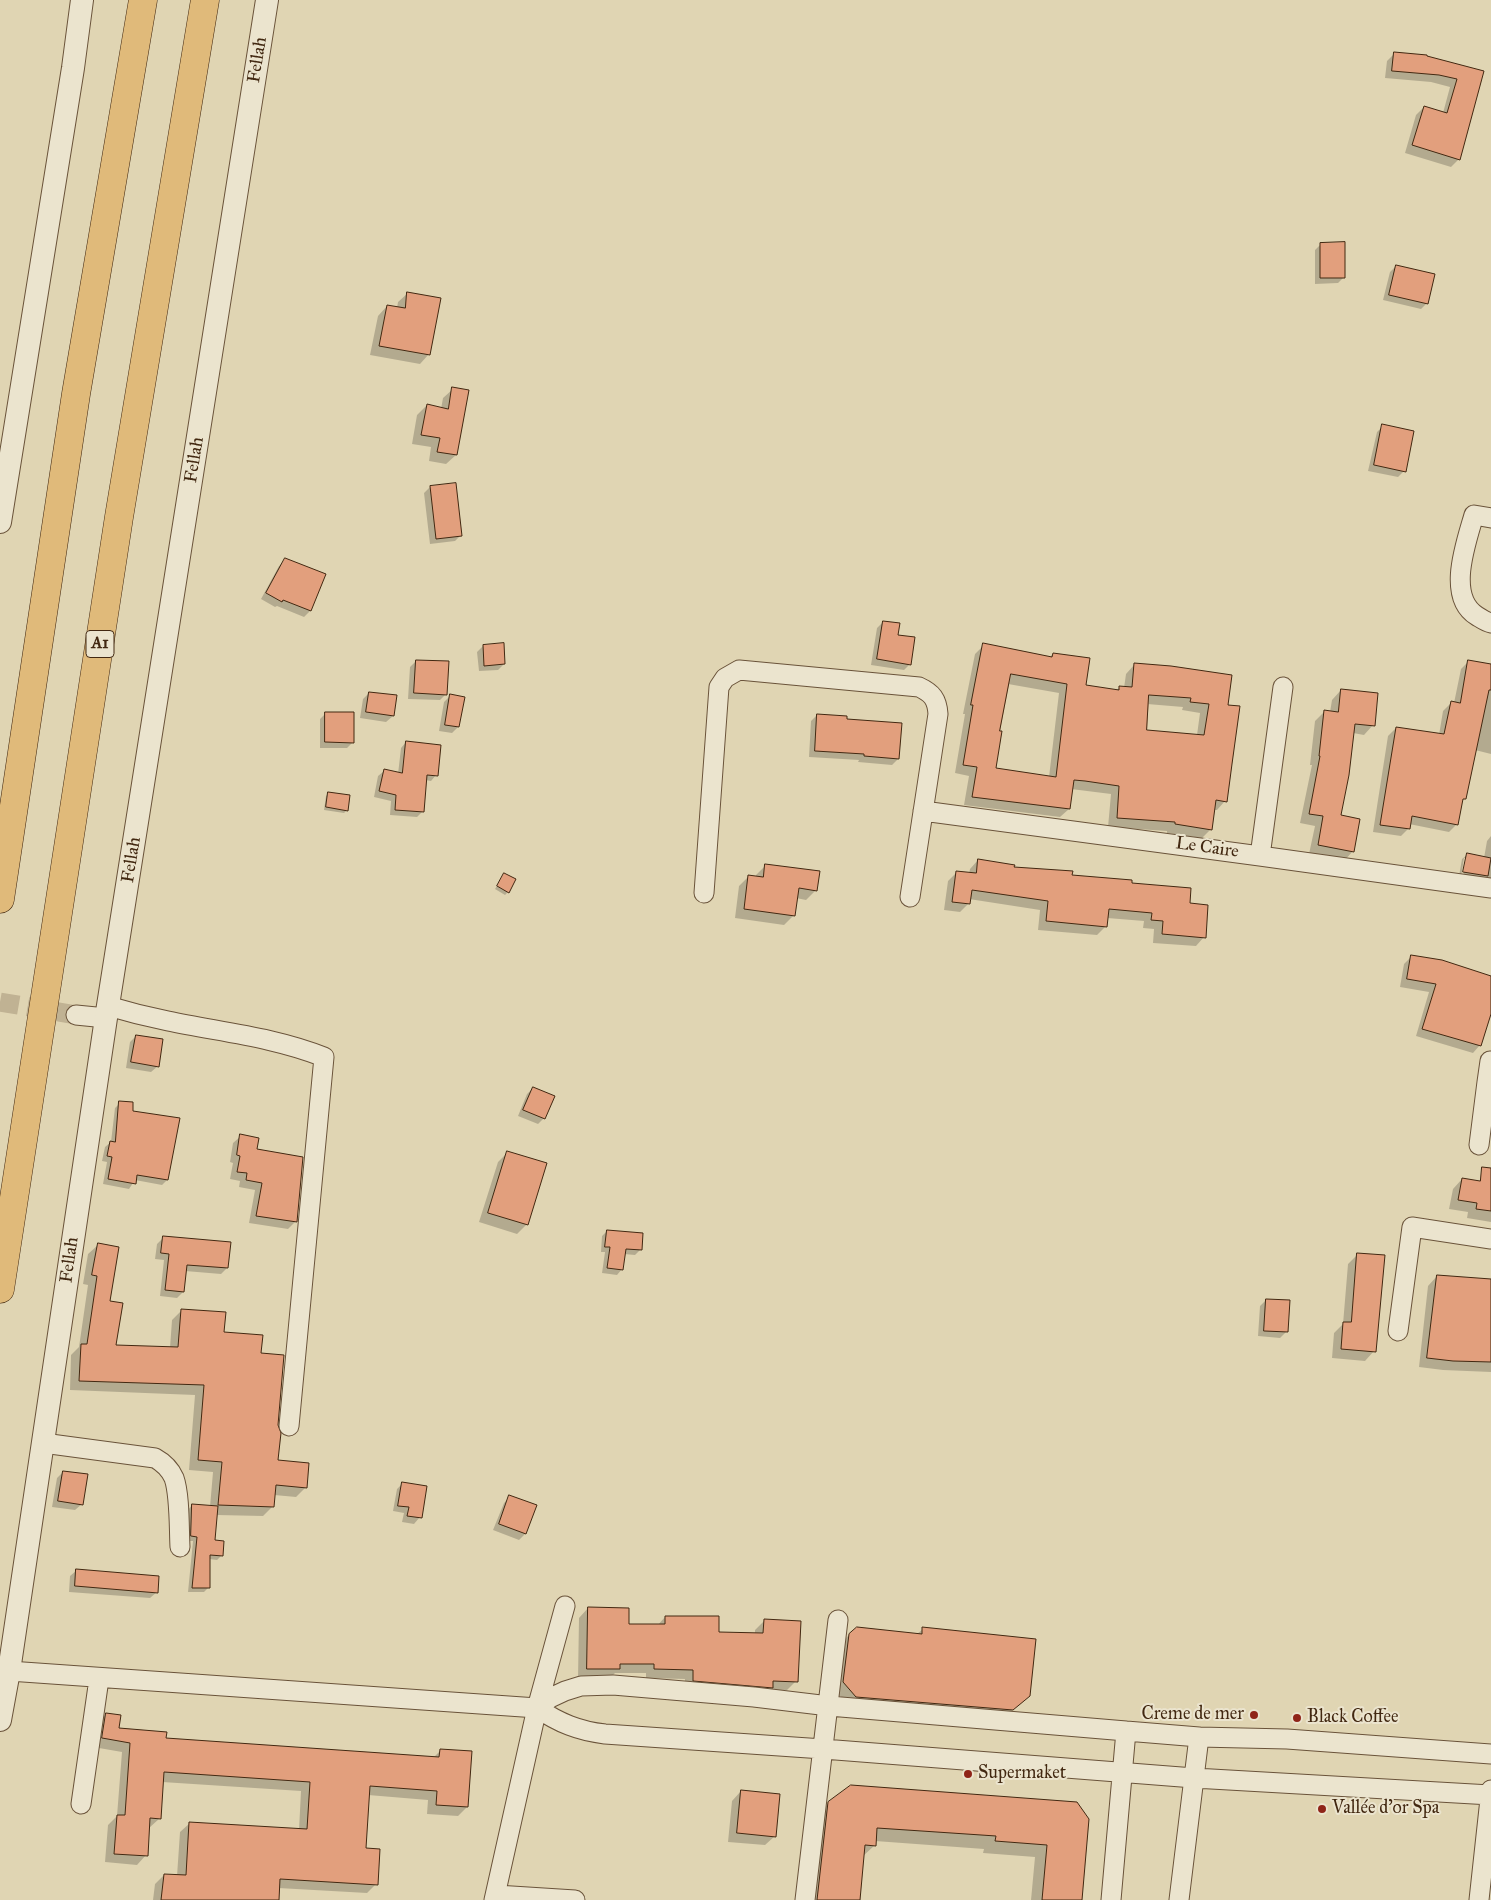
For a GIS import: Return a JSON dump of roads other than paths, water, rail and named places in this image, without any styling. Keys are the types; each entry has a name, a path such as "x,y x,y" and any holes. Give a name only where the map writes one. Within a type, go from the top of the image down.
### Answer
{"highway":[{"path":"0,899 76,394 143,0"},
{"name":"A1","path":"0,1289 120,517 205,0"}],"street":[{"path":"0,522 26,352 74,68 82,0"},
{"name":"Fellah","path":"0,1720 9,1672 107,1012 267,0"},
{"path":"1491,518 1474,515 1462,562 1461,590 1464,604 1474,614 1491,623"},
{"path":"704,893 719,687 725,678 739,670 919,687 929,691 935,697 938,714 910,897"},
{"path":"1260,856 1283,688"},
{"name":"Le Caire","path":"923,811 1491,888"},
{"path":"76,1015 107,1012 166,1021 275,1041 324,1057 289,1426"},
{"path":"1478,1145 1489,1082 1490,1061"},
{"path":"1398,1331 1412,1227 1491,1239"},
{"path":"43,1443 155,1458 163,1463 169,1469 174,1480 180,1547"},
{"path":"565,1606 537,1708 495,1897 575,1900"},
{"path":"805,1900 838,1620"},
{"path":"9,1672 537,1708 562,1723 590,1732 1194,1778 1491,1795"},
{"path":"81,1804 99,1679"},
{"path":"537,1708 550,1698 565,1691 597,1684 754,1697 828,1706 1199,1737 1287,1739 1491,1754"},
{"path":"1111,1900 1126,1731"},
{"path":"1179,1900 1199,1737"},
{"path":"1479,1900 1491,1790"}],"tunnel":[{"path":"0,1002 76,1015"}],"place":[{"name":"Creme de mer","path":"1254,1715"},
{"name":"Black Coffee","path":"1297,1718"},
{"name":"Supermaket","path":"968,1774"},
{"name":"Vallée d'or Spa","path":"1322,1809"}]}
